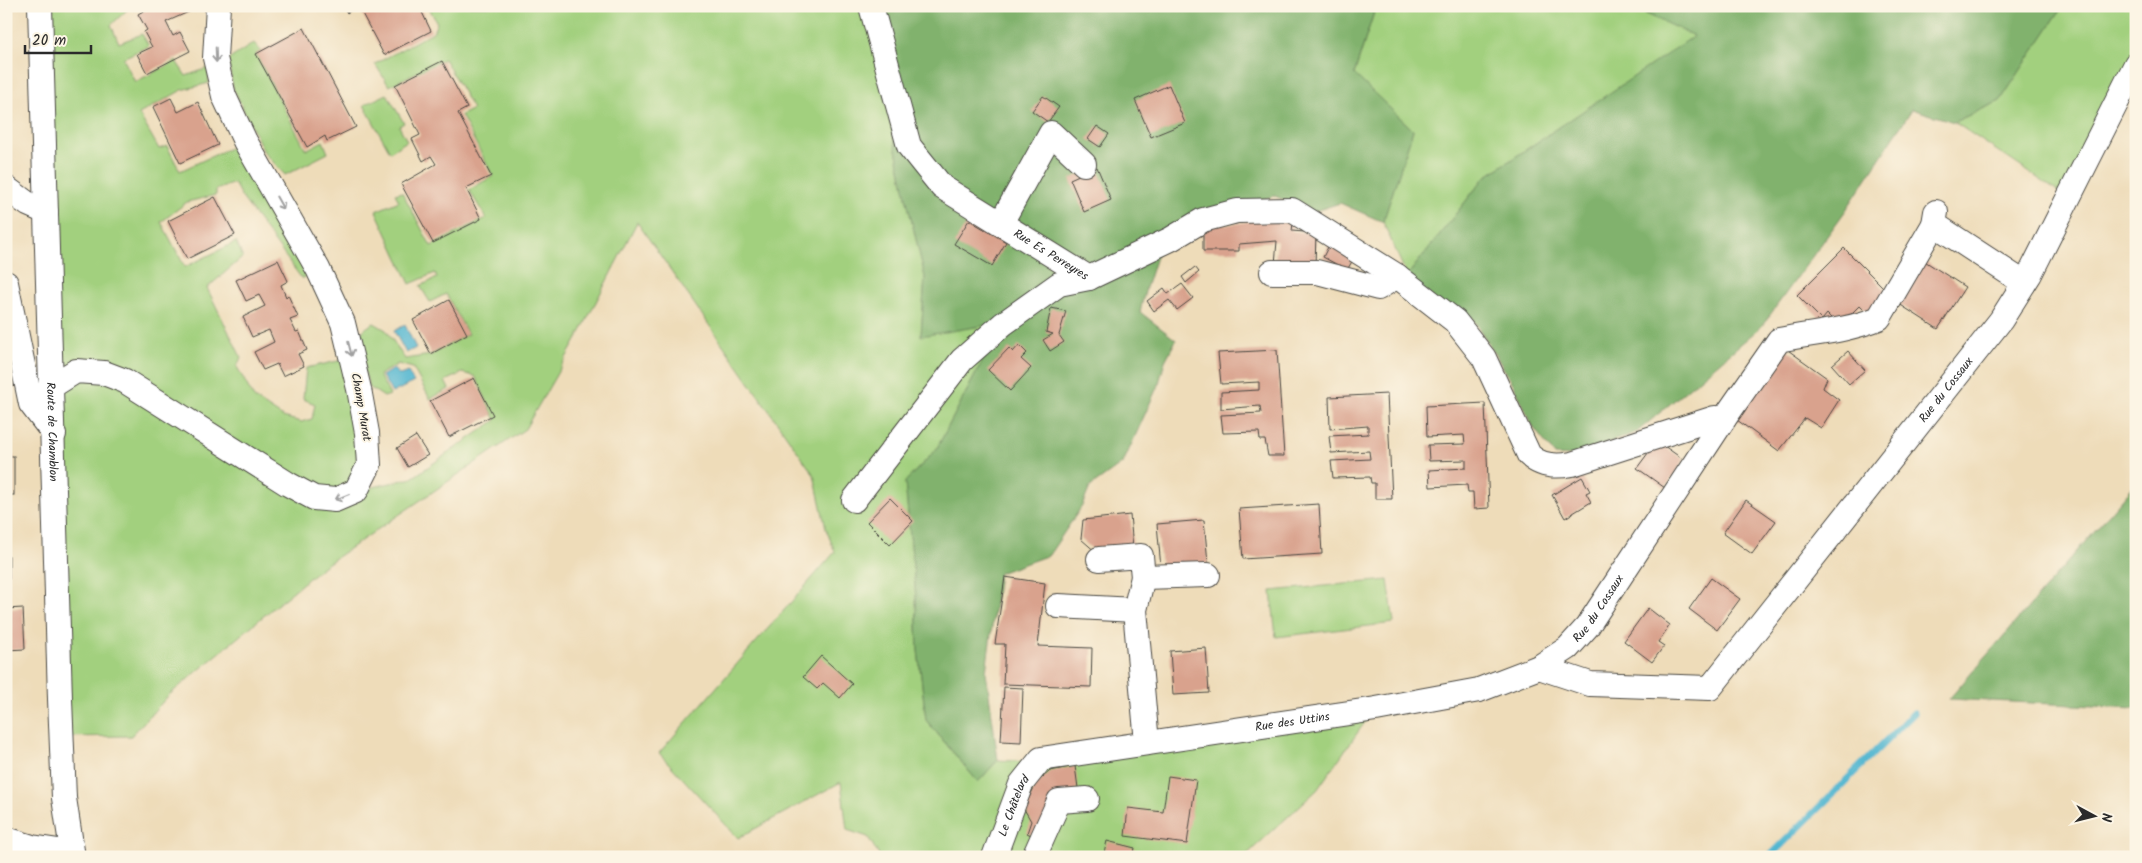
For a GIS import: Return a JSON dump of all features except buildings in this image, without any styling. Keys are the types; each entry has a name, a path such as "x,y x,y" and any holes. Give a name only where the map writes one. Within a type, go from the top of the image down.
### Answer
{"street":[{"name":"Route de Chamblon","path":"40,6 64,789 72,855"},
{"name":"Champ Murat","path":"52,386 76,370 104,373 124,381 288,484 314,498 335,500 356,491 369,466 367,433 359,389 343,323 318,269 245,141 224,96 215,58 218,6"},
{"name":"Rue Es Perreyres","path":"871,6 909,146 942,187 1089,278 1171,239 1203,220 1237,211 1292,210 1397,276 1455,321 1479,350 1529,455 1535,461 1558,466 1572,464 1707,421 1724,419"},
{"name":"Rue du Cossaux","path":"1539,667 1590,684 1710,688 2001,320 2024,283 2136,64"},
{"path":"1001,223 1051,134 1084,164"},
{"path":"6,188 28,204 46,212"},
{"name":"Rue du Cossaux","path":"1539,667 1568,648 1587,627 1724,419 1779,340 1848,329 1879,318 1935,218 2024,283"},
{"path":"1272,272 1317,272 1378,288 1397,276"},
{"path":"854,500 962,360 1003,324 1059,284 1089,278"},
{"path":"6,282 31,404 54,434"},
{"path":"1099,559 1141,556 1143,577 1135,610 1146,743"},
{"path":"1143,577 1208,575"},
{"path":"1058,606 1135,610"},
{"name":"Rue des Uttins","path":"1041,758 1376,709 1479,690 1539,667"},
{"name":"Le Châtelard","path":"994,857 1021,784 1041,758"},
{"path":"1034,857 1059,801 1087,799"},
{"path":"6,839 32,847 72,855"}],"green space":[{"path":"40,6 131,6 111,25 119,43 142,34 149,46 123,58 135,82 176,61 186,76 208,68 209,83 182,90 139,114 159,149 167,146 180,171 245,141 318,269 302,279 241,196 234,183 216,190 216,195 187,202 161,222 185,267 236,242 243,257 207,288 241,357 237,367 254,398 283,417 301,422 312,419 315,404 303,399 306,368 352,358 359,389 356,491 412,478 496,420 475,376 462,373 445,381 449,389 430,399 413,368 398,364 379,375 390,395 384,397 369,387 360,355 359,342 362,331 374,323 386,330 405,359 431,355 468,334 446,294 430,302 420,286 437,278 435,273 410,284 376,211 399,201 395,194 402,192 431,246 486,218 469,190 493,176 461,115 473,109 444,59 389,86 375,64 433,32 437,23 428,6 866,6 906,197 925,277 921,335 993,324 994,339 936,450 905,482 916,598 918,650 926,720 978,782 998,760 1047,763 1370,715 1317,790 1244,857 880,857 868,837 847,830 841,782 738,838 659,753 835,552 826,529 814,475 637,222 578,337 525,429 321,568 169,695 131,736 62,737"},
{"path":"866,6 1376,6 1354,74 1413,130 1383,222 1340,203 1312,212 1275,196 1221,209 1163,235 1140,312 1176,340 1165,361 1159,383 1123,463 1090,487 1082,506 1049,555 999,573 986,672 998,760 978,782 926,720 918,650 916,598 905,482 936,450 994,339 993,324 921,336 925,277 906,197"},
{"path":"1376,6 1629,6 1695,36 1484,178 1407,276 1383,222 1413,130 1354,75"},
{"path":"1629,6 2063,6 2000,101 1954,122 1912,109 1846,210 1762,326 1637,432 1572,456 1555,455 1533,427 1514,385 1471,316 1457,319 1407,276 1484,178 1694,36"},
{"path":"2063,6 2136,6 2136,59 2066,197 1954,122 2000,101"},
{"path":"254,43 261,51 256,54 306,150 323,141 328,153 285,175 264,152 233,88 228,60"},
{"path":"387,94 404,123 399,126 407,141 390,152 364,105"},
{"path":"2136,483 2136,708 1949,699"},
{"path":"1388,580 1394,623 1276,637 1271,591"}],"water":[{"path":"405,325 416,348 406,353 394,331"},
{"path":"393,369 400,375 408,372 414,382 392,393 382,376"}],"waterway":[{"path":"1769,857 1914,713"}]}
